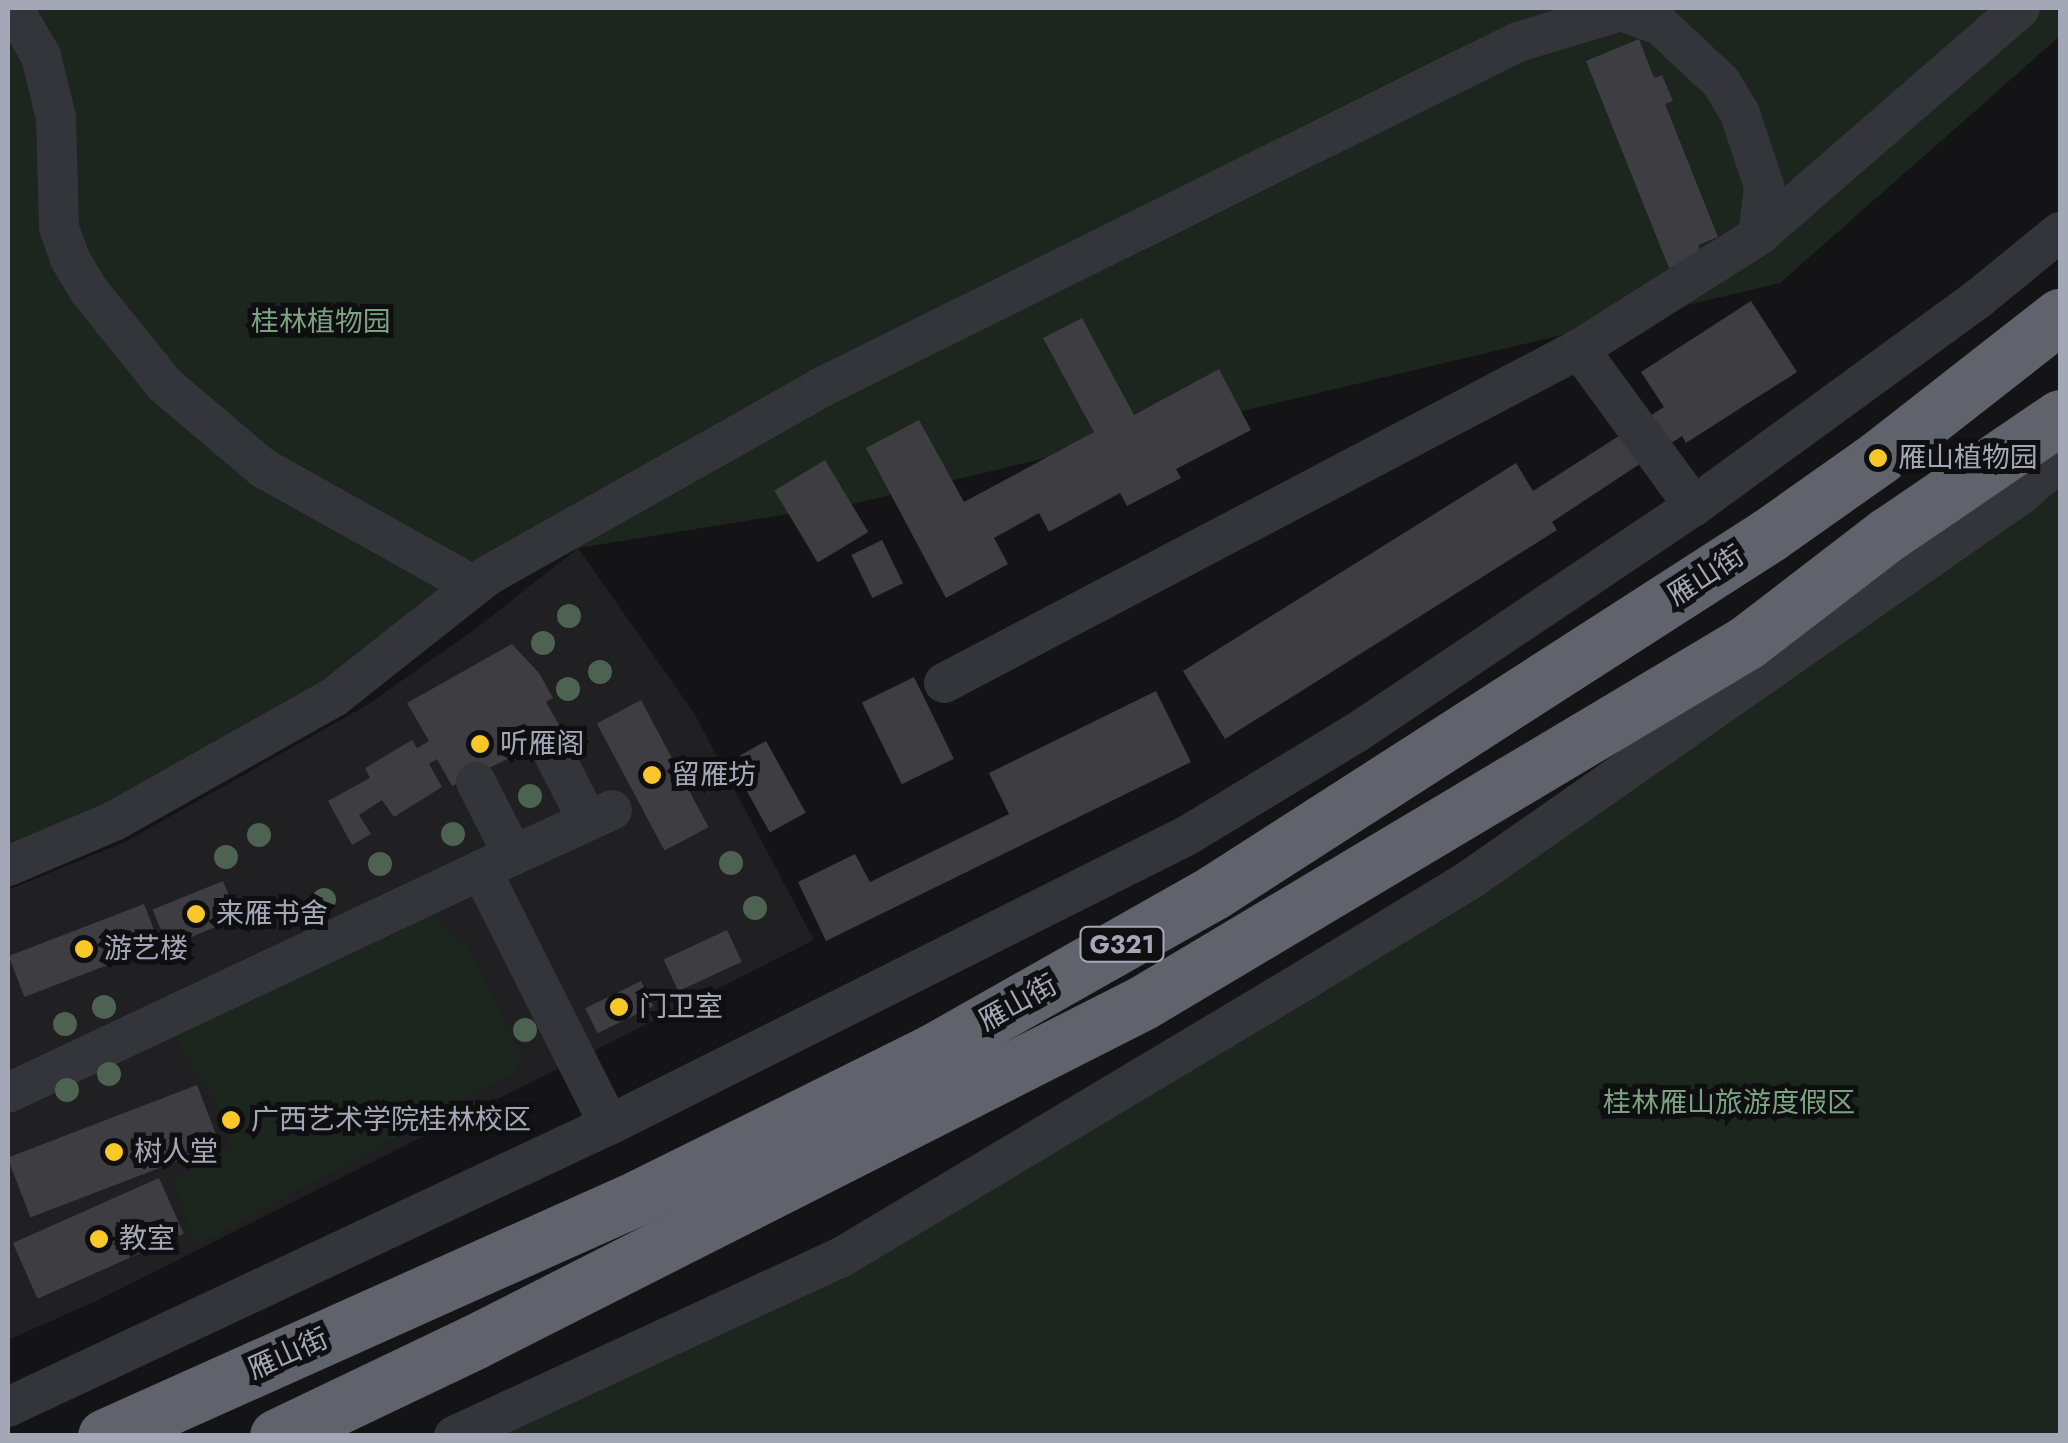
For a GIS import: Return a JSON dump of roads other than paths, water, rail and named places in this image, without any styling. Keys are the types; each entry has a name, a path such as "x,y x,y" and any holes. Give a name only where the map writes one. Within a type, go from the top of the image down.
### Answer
{"highway":[{"name":"雁山街","path":"106,1436 639,1197 933,1051 1198,902 1770,535 1878,458 2060,316"},
{"name":"雁山街","path":"277,1436 474,1342 1142,1003 1747,642 1888,534 2060,417"}],"street":[{"path":"13,8 42,56 56,118 60,228 70,259 90,292 166,385 263,468 474,586"},
{"path":"944,683 1579,349 1758,236 2020,8"},
{"path":"8,866 114,821 334,697 474,586 820,388 1518,42 1621,10 1660,25 1694,53 1720,82 1740,114 1761,168 1765,207 1758,236"},
{"path":"8,1407 609,1125 1188,835 1356,733 1694,506 1979,298 2060,232"},
{"path":"1579,349 1694,506"},
{"path":"454,1436 840,1258 1322,970 1468,881 2020,495 2060,460"},
{"path":"8,1093 600,815 549,745"},
{"path":"476,782 497,862 609,1125"}],"place":[{"name":"雁山植物园","path":"1878,458"},
{"name":"听雁阁","path":"480,744"},
{"name":"留雁坊","path":"652,775"},
{"name":"来雁书舍","path":"196,914"},
{"name":"游艺楼","path":"84,949"},
{"name":"门卫室","path":"619,1007"},
{"name":"广西艺术学院桂林校区","path":"231,1120"},
{"name":"树人堂","path":"114,1152"},
{"name":"教室","path":"99,1239"}],"park label":[{"name":"桂林植物园","path":"321,322"},
{"name":"桂林雁山旅游度假区","path":"1729,1103"}]}
